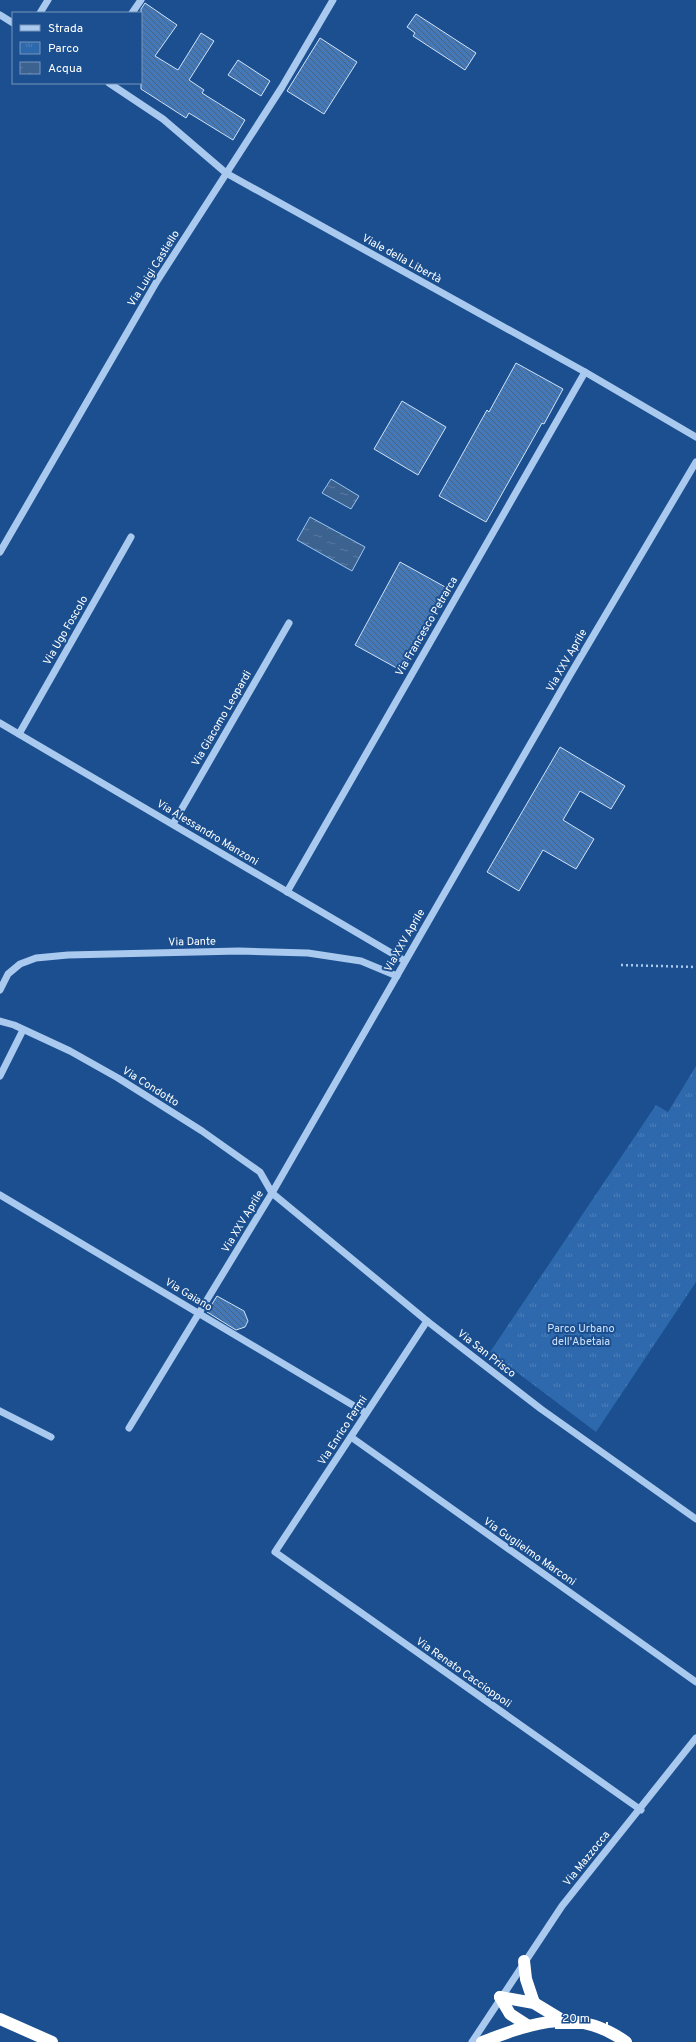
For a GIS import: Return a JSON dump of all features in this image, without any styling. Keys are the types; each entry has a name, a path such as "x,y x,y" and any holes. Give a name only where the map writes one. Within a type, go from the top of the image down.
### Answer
{"highway":[{"path":"524,1961 526,1979 534,2003"},
{"path":"500,1997 534,2003 562,2020"},
{"path":"500,1997 510,2014 526,2025"},
{"path":"0,2019 52,2042"},
{"path":"482,2042 526,2025 562,2020 599,2027 626,2042"}],"street":[{"path":"41,12 48,0"},
{"path":"133,12 141,0"},
{"name":"Via Luigi Castiello","path":"0,552 157,281 282,87 333,0"},
{"path":"0,15 12,22"},
{"name":"Viale della Libertà","path":"110,84 163,119 226,173 585,372 696,437"},
{"name":"Via Francesco Petrarca","path":"287,892 585,372"},
{"name":"Via XXV Aprile","path":"129,1428 272,1193 570,675 696,462"},
{"name":"Via Ugo Foscolo","path":"19,734 131,537"},
{"name":"Via Giacomo Leopardi","path":"173,824 289,623"},
{"name":"Via Alessandro Manzoni","path":"0,723 405,962"},
{"name":"Via Dante","path":"0,990 8,974 20,964 36,958 68,954 239,951 308,953 361,961 396,976"},
{"name":"Via Condotto","path":"0,1021 70,1051 118,1078 202,1131 260,1172 272,1193"},
{"path":"0,1076 23,1030"},
{"name":"Via San Prisco","path":"272,1193 427,1321 542,1409 696,1519"},
{"name":"Via Gaiano","path":"0,1195 366,1413"},
{"name":"Via Enrico Fermi","path":"275,1552 427,1321"},
{"path":"0,1411 51,1437"},
{"name":"Via Guglielmo Marconi","path":"351,1437 696,1682"},
{"name":"Via Renato Caccioppoli","path":"275,1552 641,1810"},
{"name":"Via Mazzocca","path":"472,2042 500,1997 562,1906 641,1810 696,1738"}],"path":[{"path":"621,965 696,967"}],"green space":[{"name":"Parco Urbano dell'Abetaia","path":"696,1066 696,1282 596,1432 490,1352 656,1105 668,1112"}],"water":[{"path":"331,479 359,496 351,509 322,493"},
{"path":"310,517 365,547 352,571 297,540"}],"building":[{"path":"145,3 177,25 155,56 178,70 201,33 214,41 189,80 204,90 202,93 245,120 233,140 189,113 186,118 141,89 141,9"},
{"path":"416,14 476,53 465,70 413,36 415,33 407,27"},
{"path":"320,38 357,62 324,114 287,91"},
{"path":"238,60 270,81 261,96 228,75"},
{"path":"516,363 563,389 486,522 439,496 487,410 489,412"},
{"path":"402,401 446,427 418,475 374,449"},
{"path":"400,562 447,588 402,671 355,645"},
{"path":"560,747 625,786 611,809 580,791 563,820 594,839 576,869 543,850 519,891 487,872"},
{"path":"217,1296 244,1311 248,1321 245,1327 236,1330 207,1312"}]}
